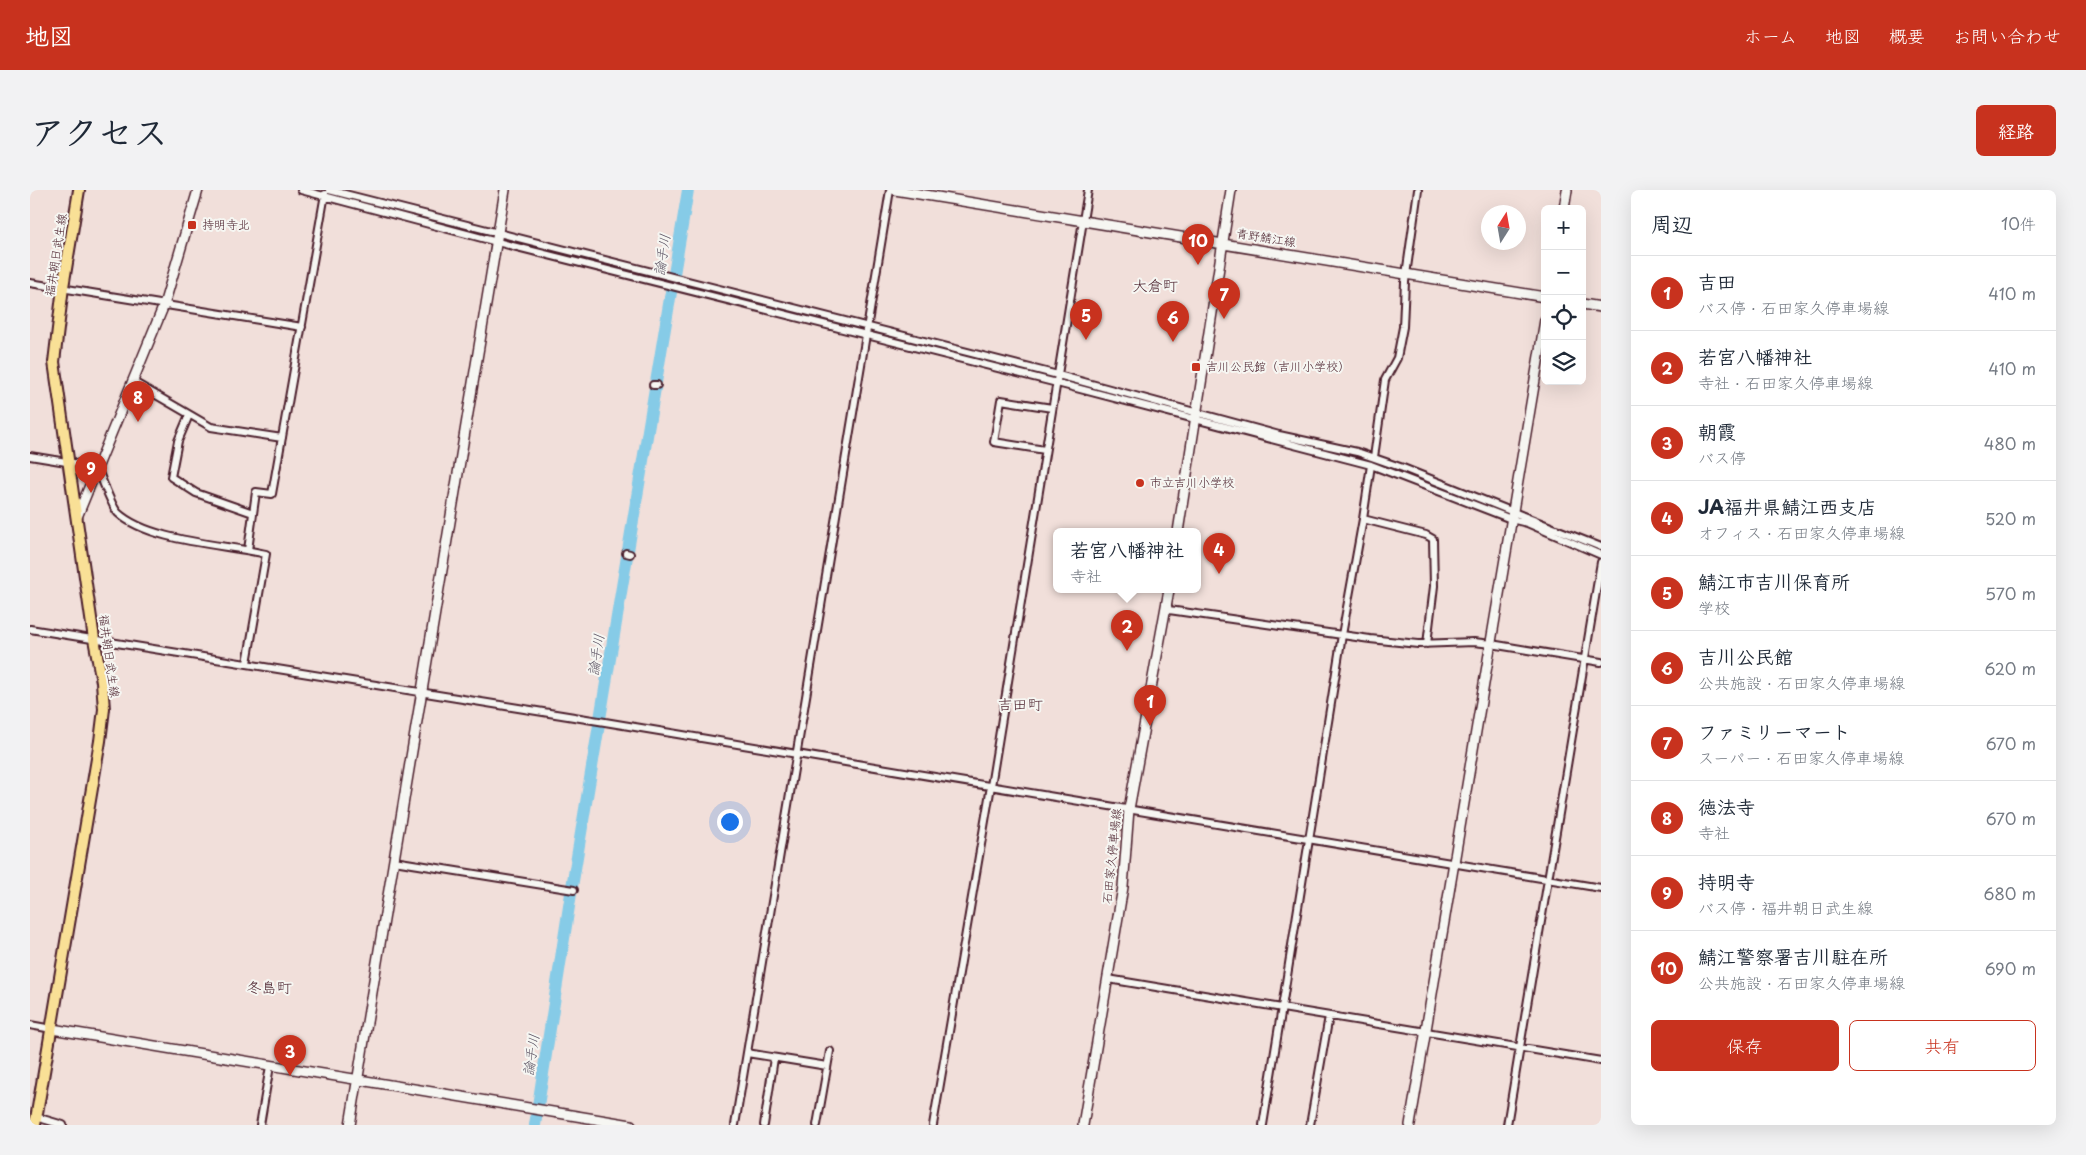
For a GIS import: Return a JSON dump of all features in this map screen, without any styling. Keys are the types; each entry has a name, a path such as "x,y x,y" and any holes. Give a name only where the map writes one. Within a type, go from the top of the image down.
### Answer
{"main road":[{"name":"福井朝日武生線","path":"35,1121 52,1029 104,709 102,682 67,462 54,362 63,287 79,190"}],"street":[{"path":"77,517 164,305 198,190"},
{"path":"301,190 326,192 498,238 866,331 1056,383 1374,457 1601,555"},
{"path":"350,1125 505,190"},
{"path":"735,1125 890,190"},
{"name":"青野鯖江線","path":"895,190 1541,297"},
{"path":"933,1125 991,786 1088,190"},
{"path":"1179,528 1231,190"},
{"path":"1374,457 1385,380 1397,358 1404,327 1406,274 1418,190"},
{"path":"1565,205 1567,190"},
{"path":"248,550 256,492 272,494 326,192"},
{"path":"30,283 302,327"},
{"path":"1586,305 1601,307"},
{"path":"866,331 1058,375 1371,465 1601,546"},
{"path":"1410,1125 1542,340"},
{"path":"132,381 211,427 282,438"},
{"path":"1045,450 994,442 1002,400 1052,408"},
{"path":"189,415 178,441 171,477 196,493 253,513"},
{"path":"30,456 97,468"},
{"path":"1264,1125 1342,634 1371,465"},
{"path":"97,468 117,512 132,522 154,532 206,544 266,554 247,664"},
{"path":"1363,519 1426,535 1433,539 1434,586 1427,644"},
{"path":"1507,1125 1601,562"},
{"name":"石田家久停車場線","path":"1083,1125 1123,887 1129,808 1169,593"},
{"path":"1167,603 1170,610 1370,639 1427,644 1474,642 1601,662"},
{"path":"30,629 602,721 1601,888"},
{"path":"394,860 572,890"},
{"path":"1108,979 1601,1061"},
{"path":"1310,1125 1329,1016"},
{"path":"30,1025 631,1125"},
{"path":"817,1125 830,1051"},
{"path":"747,1053 827,1066"},
{"path":"764,1125 774,1058"},
{"path":"260,1125 270,1066"},
{"path":"35,1121 63,1125"}],"waterway":[{"name":"論手川","path":"535,1125 572,887 688,190"}],"place":[{"name":"持明寺北","path":"192,225"},
{"name":"鯖江警察署吉川駐在所","path":"1198,265"},
{"name":"ファミリーマート","path":"1224,319"},
{"name":"鯖江市吉川保育所","path":"1086,340"},
{"name":"吉川公民館","path":"1173,342"},
{"name":"吉川公民館（吉川小学校）","path":"1196,367"},
{"name":"徳法寺","path":"138,422"},
{"name":"市立吉川小学校","path":"1140,483"},
{"name":"持明寺","path":"91,493"},
{"name":"JA福井県鯖江西支店","path":"1219,574"},
{"name":"若宮八幡神社","path":"1127,651"},
{"name":"吉田","path":"1150,726"},
{"name":"朝霞","path":"290,1076"}],"district":[{"name":"大倉町","path":"1155,286"},
{"name":"吉田町","path":"1020,705"},
{"name":"冬島町","path":"269,988"}]}
